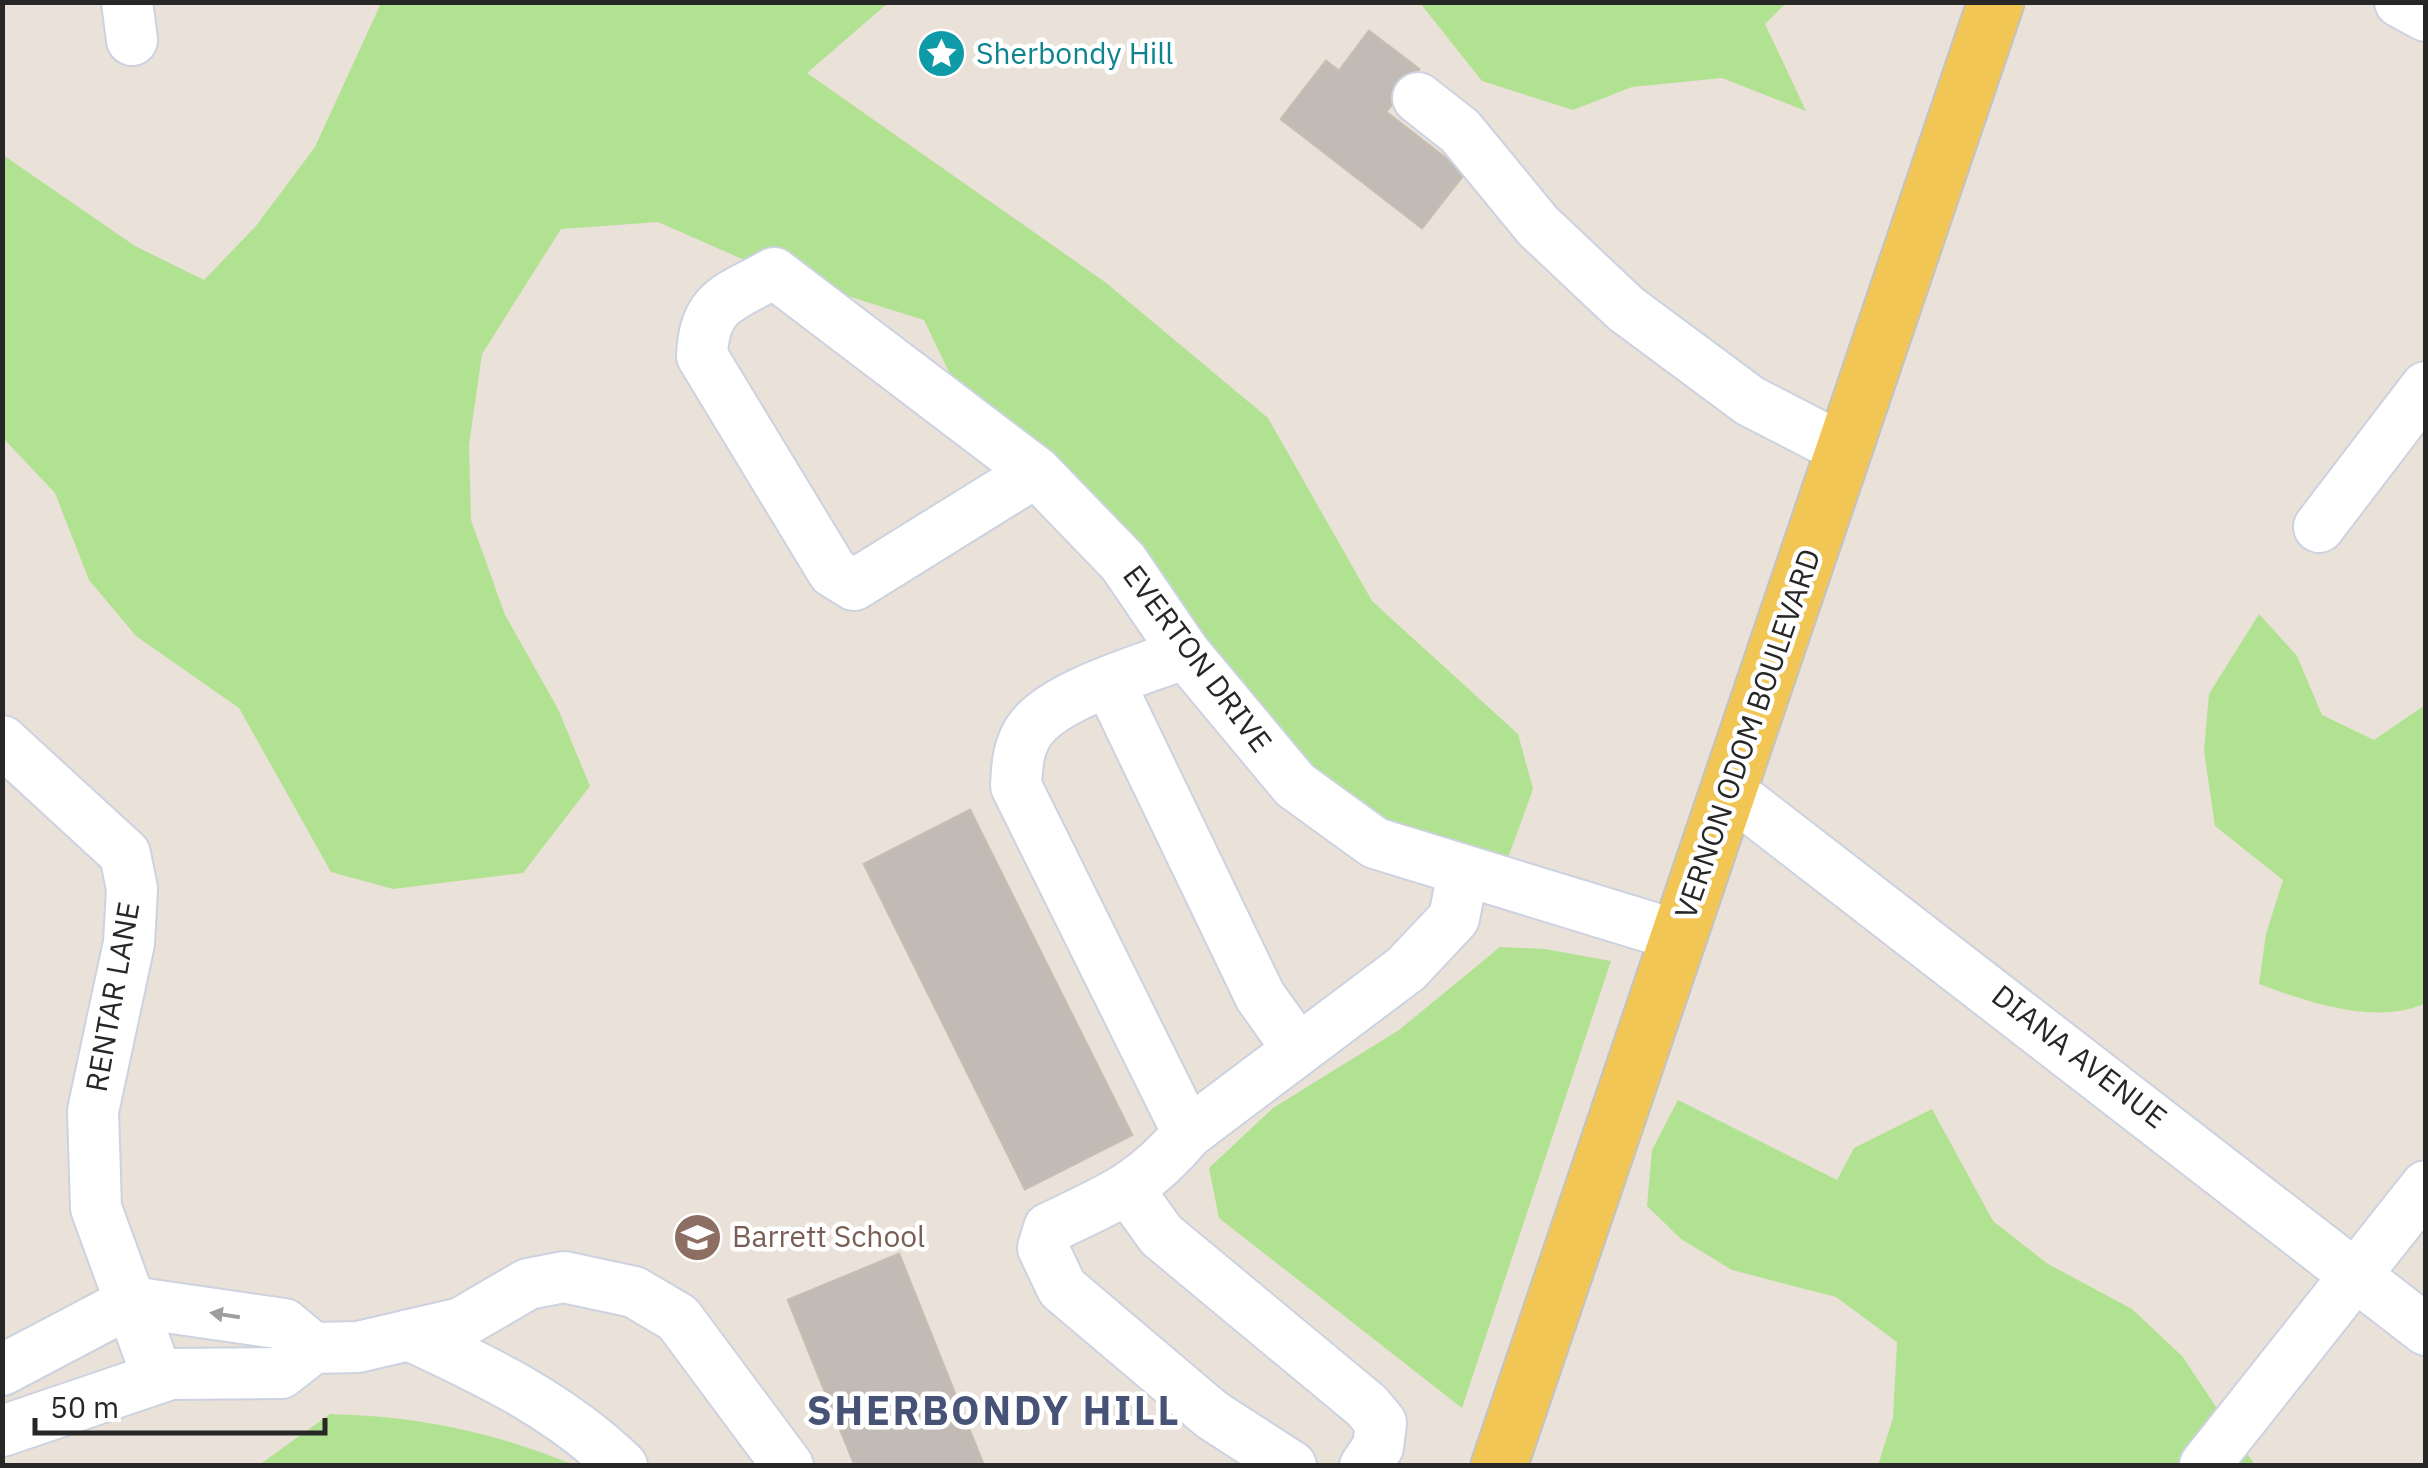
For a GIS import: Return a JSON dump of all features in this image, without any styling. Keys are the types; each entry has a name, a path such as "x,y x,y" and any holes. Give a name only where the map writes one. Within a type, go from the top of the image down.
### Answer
{"main road":[{"name":"VERNON ODOM BOULEVARD","path":"1499,1466 1996,2"}],"street":[{"path":"2400,2 2426,16"},
{"path":"1418,98 1460,132 1538,226 1626,308 1750,401 1845,450"},
{"name":"EVERTON DRIVE","path":"1036,472 854,586 832,572 702,356 704,324 720,304 774,273 1036,472 1124,562 1184,654 1295,785 1375,843 1678,936"},
{"path":"2319,527 2426,387"},
{"path":"1184,654 1061,705 1032,727 1017,756 1016,786 1188,1133"},
{"path":"1110,684 1260,996 1298,1048"},
{"name":"RENTAR LANE","path":"2,741 125,854 132,889 129,943 93,1110 96,1208 158,1378"},
{"name":"DIANA AVENUE","path":"1728,790 2356,1272 2426,1330"},
{"path":"1292,1466 1212,1414 1062,1288 1043,1248 1049,1228 1096,1210 1158,1169 1188,1133 1406,969 1454,918 1463,872"},
{"path":"2204,1465 2426,1186"},
{"path":"1128,1188 1161,1235 1367,1406 1381,1422 1378,1446 1365,1466"},
{"path":"2,1431 170,1374 281,1373 313,1348 358,1348 461,1323 528,1284 564,1277 634,1292 678,1318 788,1466"},
{"path":"2,1370 130,1302 284,1324 313,1348"},
{"path":"410,1336 512,1383 588,1433 622,1466"}],"green space":[{"path":"381,3 888,3 807,73 1105,282 1268,418 1372,601 1518,734 1533,789 1508,858 1408,840 1319,777 973,422 924,320 774,273 658,222 561,229 482,354 469,445 471,520 505,615 558,709 590,786 523,873 393,889 331,872 239,708 136,636 89,580 55,493 3,438 3,155 135,246 204,280 256,226 315,147"},
{"path":"1420,3 1786,3 1765,24 1806,111 1722,78 1632,87 1573,110 1482,81"},
{"path":"2259,614 2297,656 2322,715 2374,740 2425,705 2426,1003 2406,1010 2364,1012 2320,1004 2259,984 2266,934 2283,880 2215,826 2204,751 2209,694"},
{"path":"1500,947 1545,949 1611,961 1462,1408 1219,1218 1209,1168 1273,1108 1399,1030"},
{"path":"1678,1100 1837,1180 1854,1148 1932,1109 1993,1221 2048,1264 2132,1309 2182,1356 2255,1465 1878,1465 1893,1418 1897,1342 1836,1297 1732,1270 1681,1239 1647,1206 1652,1150"},
{"path":"330,1414 394,1418 455,1428 514,1443 574,1465 259,1465"}],"building":[{"path":"1369,31 1419,69 1386,112 1465,173 1422,228 1281,119 1326,61 1339,71"},
{"path":"970,810 1132,1135 1025,1189 864,864"},
{"path":"899,1254 984,1466 855,1466 788,1300"}],"place":[{"name":"Sherbondy Hill","path":"941,54"},
{"name":"Barrett School","path":"697,1237"}],"district":[{"name":"SHERBONDY HILL","path":"994,1411"}]}
